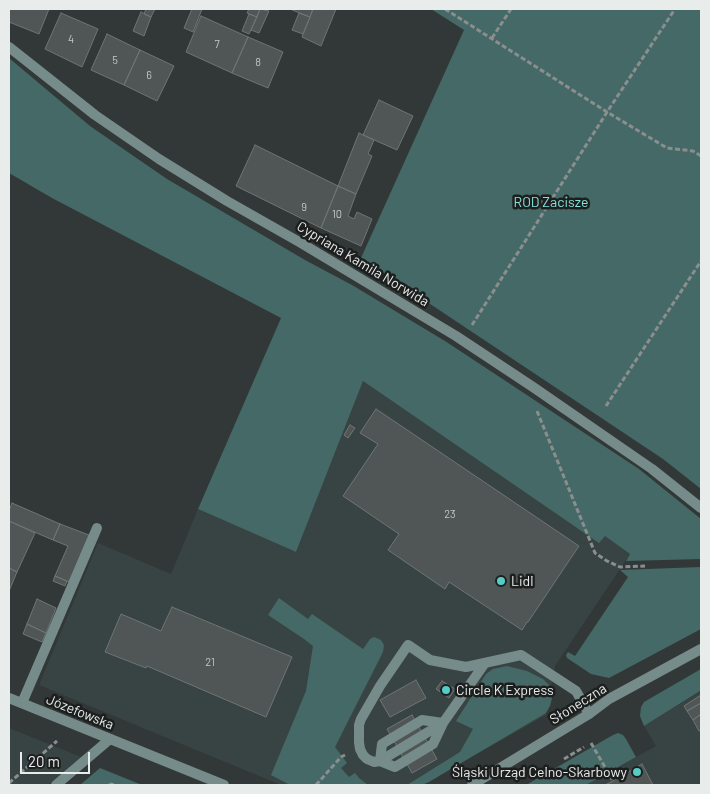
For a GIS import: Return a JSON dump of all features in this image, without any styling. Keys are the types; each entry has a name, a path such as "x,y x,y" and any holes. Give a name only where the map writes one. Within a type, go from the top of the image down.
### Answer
{"street":[{"name":"Cypriana Kamila Norwida","path":"9,47 95,116 159,159 456,336 652,469 701,508"},
{"path":"22,703 97,528"},
{"path":"484,663 443,724 380,761 374,762 363,755 359,742 359,726 380,686 408,645 430,660 466,666 521,655 576,691 589,714"},
{"name":"Słoneczna","path":"472,785 589,714 609,699 701,649"},
{"name":"Józefowska","path":"9,698 224,785"},
{"path":"56,785 110,739"}],"path":[{"path":"445,9 667,148 693,151 701,156"},
{"path":"492,38 511,9"},
{"path":"472,325 607,112 675,9"},
{"path":"606,406 701,260"},
{"path":"537,411 595,552 620,567 645,566"},
{"path":"9,783 56,740"},
{"path":"591,743 613,781"},
{"path":"564,759 584,747"},
{"path":"316,785 342,756"},
{"path":"109,785 115,785"}],"shaded area":[{"path":"363,381 599,542 604,535 630,554 555,666 546,715 422,785 281,785 39,685 98,543 171,574 198,509 296,552"},
{"path":"701,691 701,785 586,785 656,746 644,726"},
{"path":"9,728 81,757 48,785 9,785"}],"green space":[{"name":"ROD Zacisze","path":"431,9 701,9 701,489 663,459 361,258 464,30"},
{"path":"9,58 90,126 167,179 305,260 352,285 445,341 639,469 701,519 701,559 626,561 630,554 605,536 599,543 363,381 296,552 198,509 281,318 52,198 9,173"},
{"path":"701,567 701,629 609,678 591,674 567,658 568,652 575,656 628,577 620,570"},
{"path":"279,598 308,619 312,614 363,649 370,639 374,637 381,640 384,645 383,652 335,747 347,763 341,768 349,777 355,773 368,785 290,785 271,775 306,691 313,646 268,615"},
{"path":"507,666 527,671 543,679 549,685 552,690 552,698 546,713 429,782 422,785 407,785 460,752 473,729 456,721 486,674 493,669"},
{"path":"701,669 701,692 644,726 640,716 641,707 644,702"},
{"path":"618,733 626,739 636,757 586,785 526,785 613,735"},
{"path":"100,768 142,785 80,785"}],"building":[{"path":"9,9 49,9 39,34 9,22"},
{"path":"146,9 155,9 151,17 144,14"},
{"path":"192,9 202,9 193,32 184,28"},
{"path":"249,9 260,9 257,17 247,13"},
{"path":"260,9 269,11 259,33 251,30"},
{"path":"290,9 313,9 310,17"},
{"path":"313,9 336,9 321,46 302,37"},
{"path":"141,12 151,17 144,36 133,31"},
{"path":"61,13 98,29 82,67 45,49"},
{"path":"299,13 310,17 303,34 292,30"},
{"path":"249,14 257,17 249,34 242,31"},
{"path":"201,16 248,37 232,73 186,52"},
{"path":"107,34 140,50 124,85 91,70"},
{"path":"248,37 283,52 268,88 232,73"},
{"path":"140,50 174,66 157,101 124,85"},
{"path":"379,100 413,116 397,150 363,135"},
{"path":"359,133 374,140 368,154 372,156 356,194 338,186"},
{"path":"255,145 338,186 321,228 236,186"},
{"path":"338,186 356,194 348,216 354,219 357,212 372,219 361,246 321,228"},
{"path":"376,409 579,546 522,630 449,582 445,589 388,550 399,534 343,496 378,444 360,433"},
{"path":"350,425 355,428 348,438 344,435"},
{"path":"12,503 60,524 53,540 9,521 9,511"},
{"path":"9,521 35,533 17,572 9,568"},
{"path":"60,524 89,535 69,582 55,576 68,546 53,540"},
{"path":"9,568 17,572 9,591"},
{"path":"55,576 67,581 65,586 53,581"},
{"path":"37,599 56,608 46,633 27,624"},
{"path":"172,607 292,657 266,717 147,666 146,668 105,652 121,614 161,631"},
{"path":"27,624 46,633 42,642 23,634"},
{"path":"416,680 426,698 390,717 380,700"},
{"path":"442,681 455,689 449,698 436,689"},
{"path":"701,695 701,703 687,711 684,706"},
{"path":"701,703 701,714 693,720 687,711"},
{"path":"701,714 701,730 699,731 693,720"},
{"path":"412,715 437,759 412,773 387,729"},
{"name":"Śląski Urząd Celno-Skarbowy","path":"642,764 653,785 605,785 613,781"}],"place":[{"name":"Lidl","path":"501,581"},
{"name":"Circle K Express","path":"446,690"},
{"name":"Śląski Urząd Celno-Skarbowy","path":"637,772"}]}
